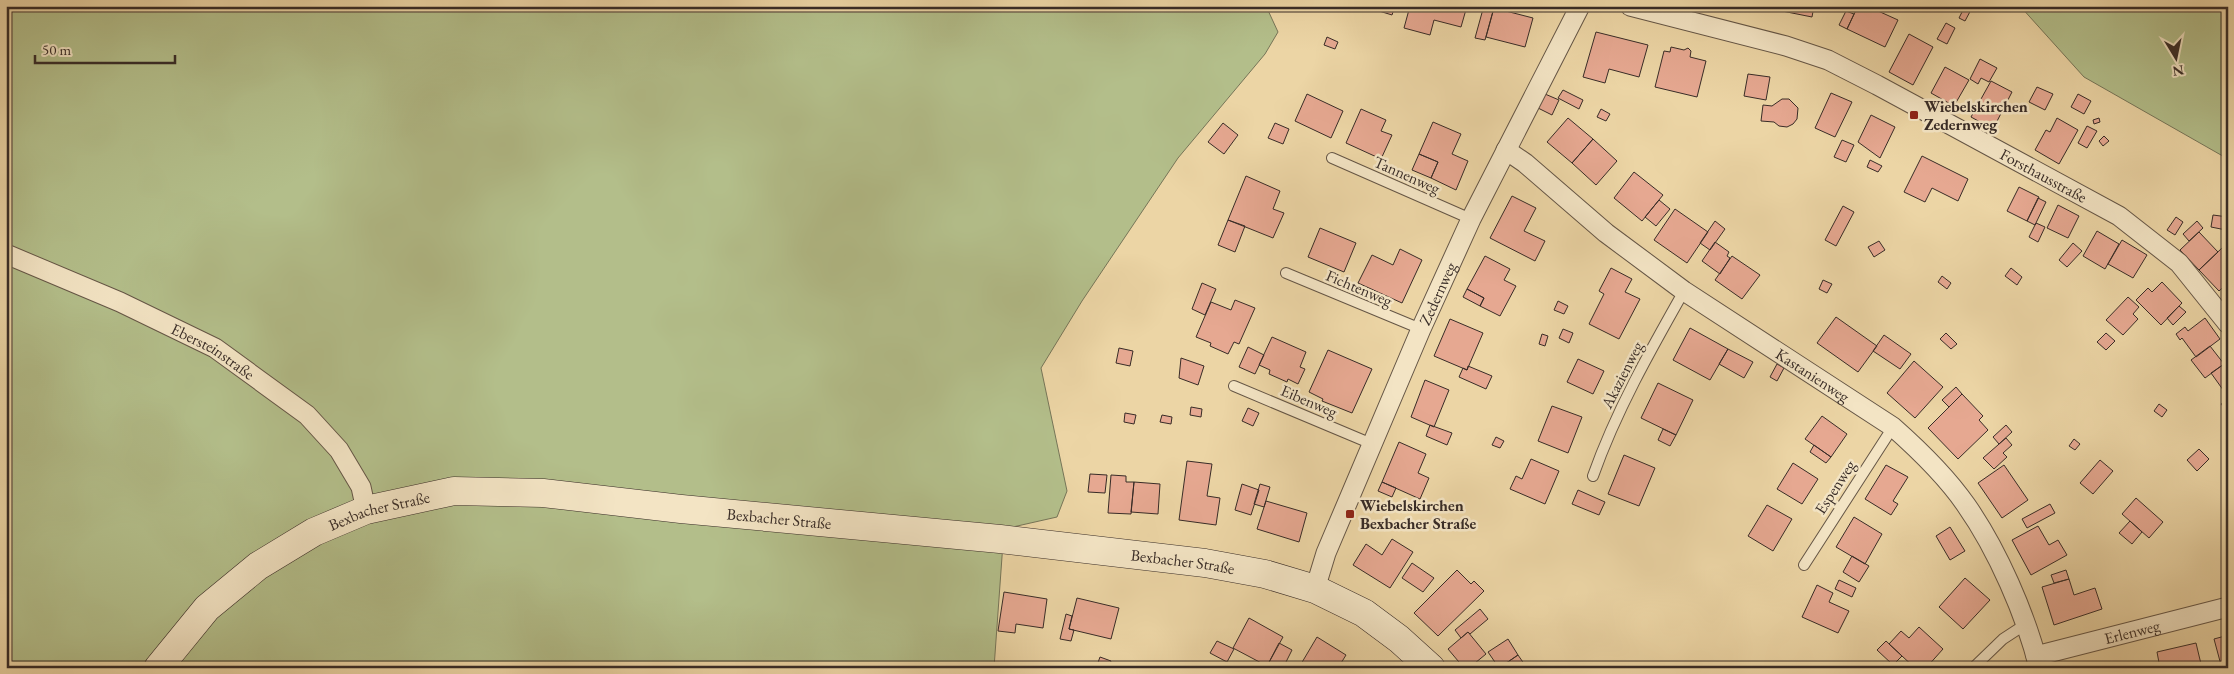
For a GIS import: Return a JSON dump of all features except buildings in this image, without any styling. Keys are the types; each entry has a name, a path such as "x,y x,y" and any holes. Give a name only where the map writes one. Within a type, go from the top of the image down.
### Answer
{"street":[{"name":"Zedernweg","path":"1315,589 1326,553 1421,329 1471,219 1580,6"},
{"name":"Forsthausstraße","path":"1630,6 1786,46 1828,60 1877,84 2119,216 2179,263 2228,324"},
{"name":"Kastanienweg","path":"1506,150 1525,162 1606,233 1684,291 1894,427 1919,450 1966,505 2001,565 2026,624 2037,662"},
{"name":"Ebersteinstraße","path":"6,254 120,302 215,348 308,415 339,450 361,488 366,510"},
{"name":"Bexbacher Straße","path":"158,668 207,608 258,566 314,532 366,510 454,491 543,493 681,509 1000,539 1205,562 1265,574 1315,589 1364,613 1399,639 1431,668"},
{"name":"Erlenweg","path":"2037,662 2228,607"}],"lane":[{"name":"Tannenweg","path":"1332,158 1471,219"},
{"name":"Fichtenweg","path":"1286,273 1421,329"},
{"name":"Akazienweg","path":"1593,476 1602,450 1639,371 1684,291"},
{"name":"Eibenweg","path":"1234,386 1372,444"},
{"name":"Espenweg","path":"1804,565 1894,427"},
{"path":"1973,668 2003,638 2026,624"}],"green space":[{"path":"6,6 1266,6 1278,32 1265,54 1178,158 1082,301 1041,368 1067,491 1057,517 1004,529 994,668 6,668"},
{"path":"2020,6 2228,6 2228,159 2084,77"}],"place":[{"name":"Wiebelskirchen Zedernweg","path":"1914,115"},
{"name":"Wiebelskirchen Bexbacher Straße","path":"1350,514"}]}
